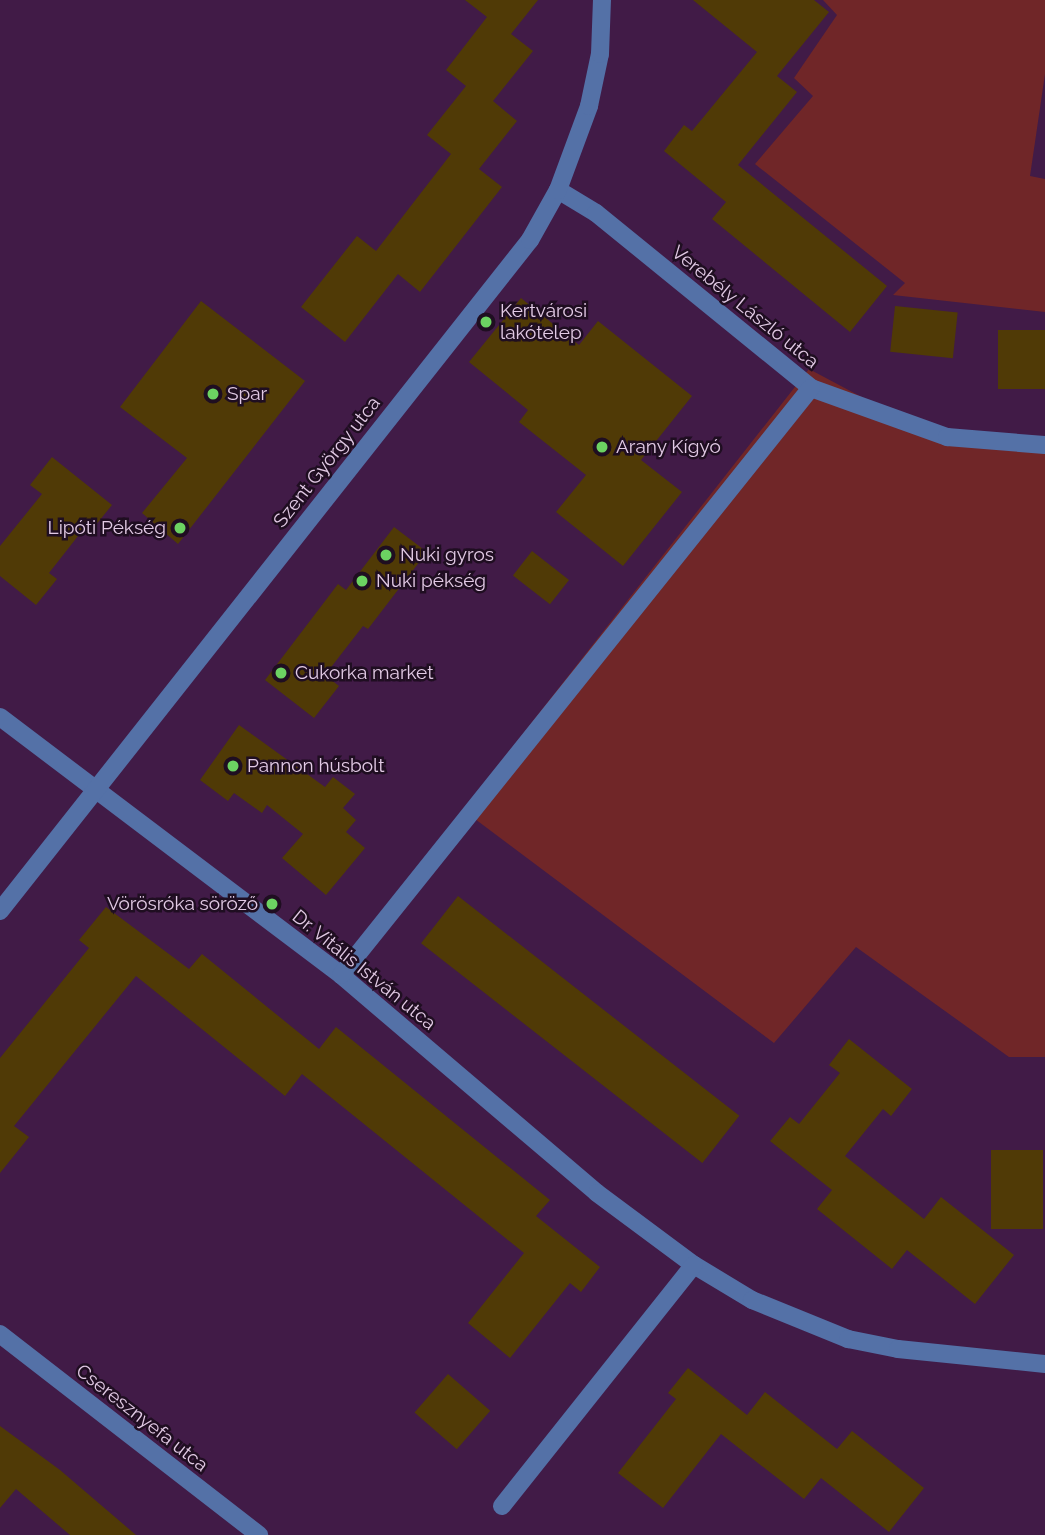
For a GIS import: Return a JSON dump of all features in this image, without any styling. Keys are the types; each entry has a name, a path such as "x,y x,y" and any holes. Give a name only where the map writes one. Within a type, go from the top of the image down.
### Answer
{"street":[{"name":"Szent György utca","path":"0,911 530,240 558,190 589,106 600,54 602,0"},
{"name":"Verebély László utca","path":"558,190 596,213 811,388 947,437 1045,445"},
{"path":"341,975 811,388"},
{"name":"Dr. Vitális István utca","path":"0,718 341,975 597,1193 694,1265 752,1300 848,1339 898,1349 1045,1364"},
{"path":"502,1506 694,1265"},
{"name":"Cseresznyefa utca","path":"0,1334 259,1535"}],"shaded area":[{"path":"823,0 1045,0 1045,74 1030,176 1045,179 1045,312 893,295 905,283 755,164 813,96 794,78 837,15"},
{"path":"809,369 903,419 981,438 1045,437 1045,1057 1009,1057 856,947 774,1043 463,810"}],"building":[{"path":"465,0 538,0 511,34 533,51 493,101 517,121 479,169 502,187 420,292 398,274 345,342 301,307 357,236 376,251 451,154 427,135 466,86 446,70 487,17"},
{"path":"693,0 814,0 829,12 777,76 797,92 738,165 887,286 850,332 712,219 726,202 664,151 684,125 692,131 757,52"},
{"path":"521,298 579,345 598,321 692,396 641,460 682,492 623,566 556,512 586,475 519,422 528,410 469,362"},
{"name":"Spar","path":"201,301 305,381 178,544 142,513 187,458 120,407"},
{"path":"895,306 958,313 953,358 890,352"},
{"path":"998,330 1045,330 1045,389 998,389"},
{"path":"52,457 112,505 95,526 89,522 49,573 57,579 36,605 0,576 0,546 42,494 30,485"},
{"path":"394,527 427,552 368,629 363,626 325,675 339,686 314,718 265,680 338,584 346,590"},
{"path":"532,551 569,580 550,604 513,575"},
{"path":"239,725 325,787 333,777 355,794 343,808 356,820 346,832 365,848 326,895 282,858 303,834 267,805 262,813 234,793 228,801 200,780"},
{"path":"458,896 739,1116 702,1163 421,943"},
{"path":"106,907 189,969 202,954 319,1049 336,1027 550,1200 536,1216 600,1267 581,1292 570,1283 510,1358 468,1323 524,1253 302,1074 285,1096 136,976 14,1126 29,1137 0,1173 0,1058 89,948 79,940"},
{"path":"849,1039 912,1089 891,1116 883,1109 845,1156 924,1219 941,1197 1014,1255 975,1304 907,1250 892,1269 817,1209 832,1190 770,1141 790,1117 799,1124 840,1073 829,1065"},
{"path":"991,1150 1043,1150 1043,1229 991,1229"},
{"path":"688,1368 747,1415 765,1392 837,1449 852,1431 924,1488 889,1532 821,1478 804,1499 721,1434 663,1508 618,1473 676,1399 668,1393"},
{"path":"448,1374 490,1411 457,1449 415,1412"},
{"path":"0,1426 60,1470 136,1535 70,1535 16,1489 0,1508"}],"place":[{"name":"Kertvárosi lakótelep","path":"486,322"},
{"name":"Spar","path":"213,394"},
{"name":"Arany Kígyó","path":"602,447"},
{"name":"Lipóti Pékség","path":"180,528"},
{"name":"Nuki gyros","path":"386,555"},
{"name":"Nuki pékség","path":"362,581"},
{"name":"Cukorka market","path":"281,673"},
{"name":"Pannon húsbolt","path":"233,766"},
{"name":"Vörösróka söröző","path":"272,904"}]}
